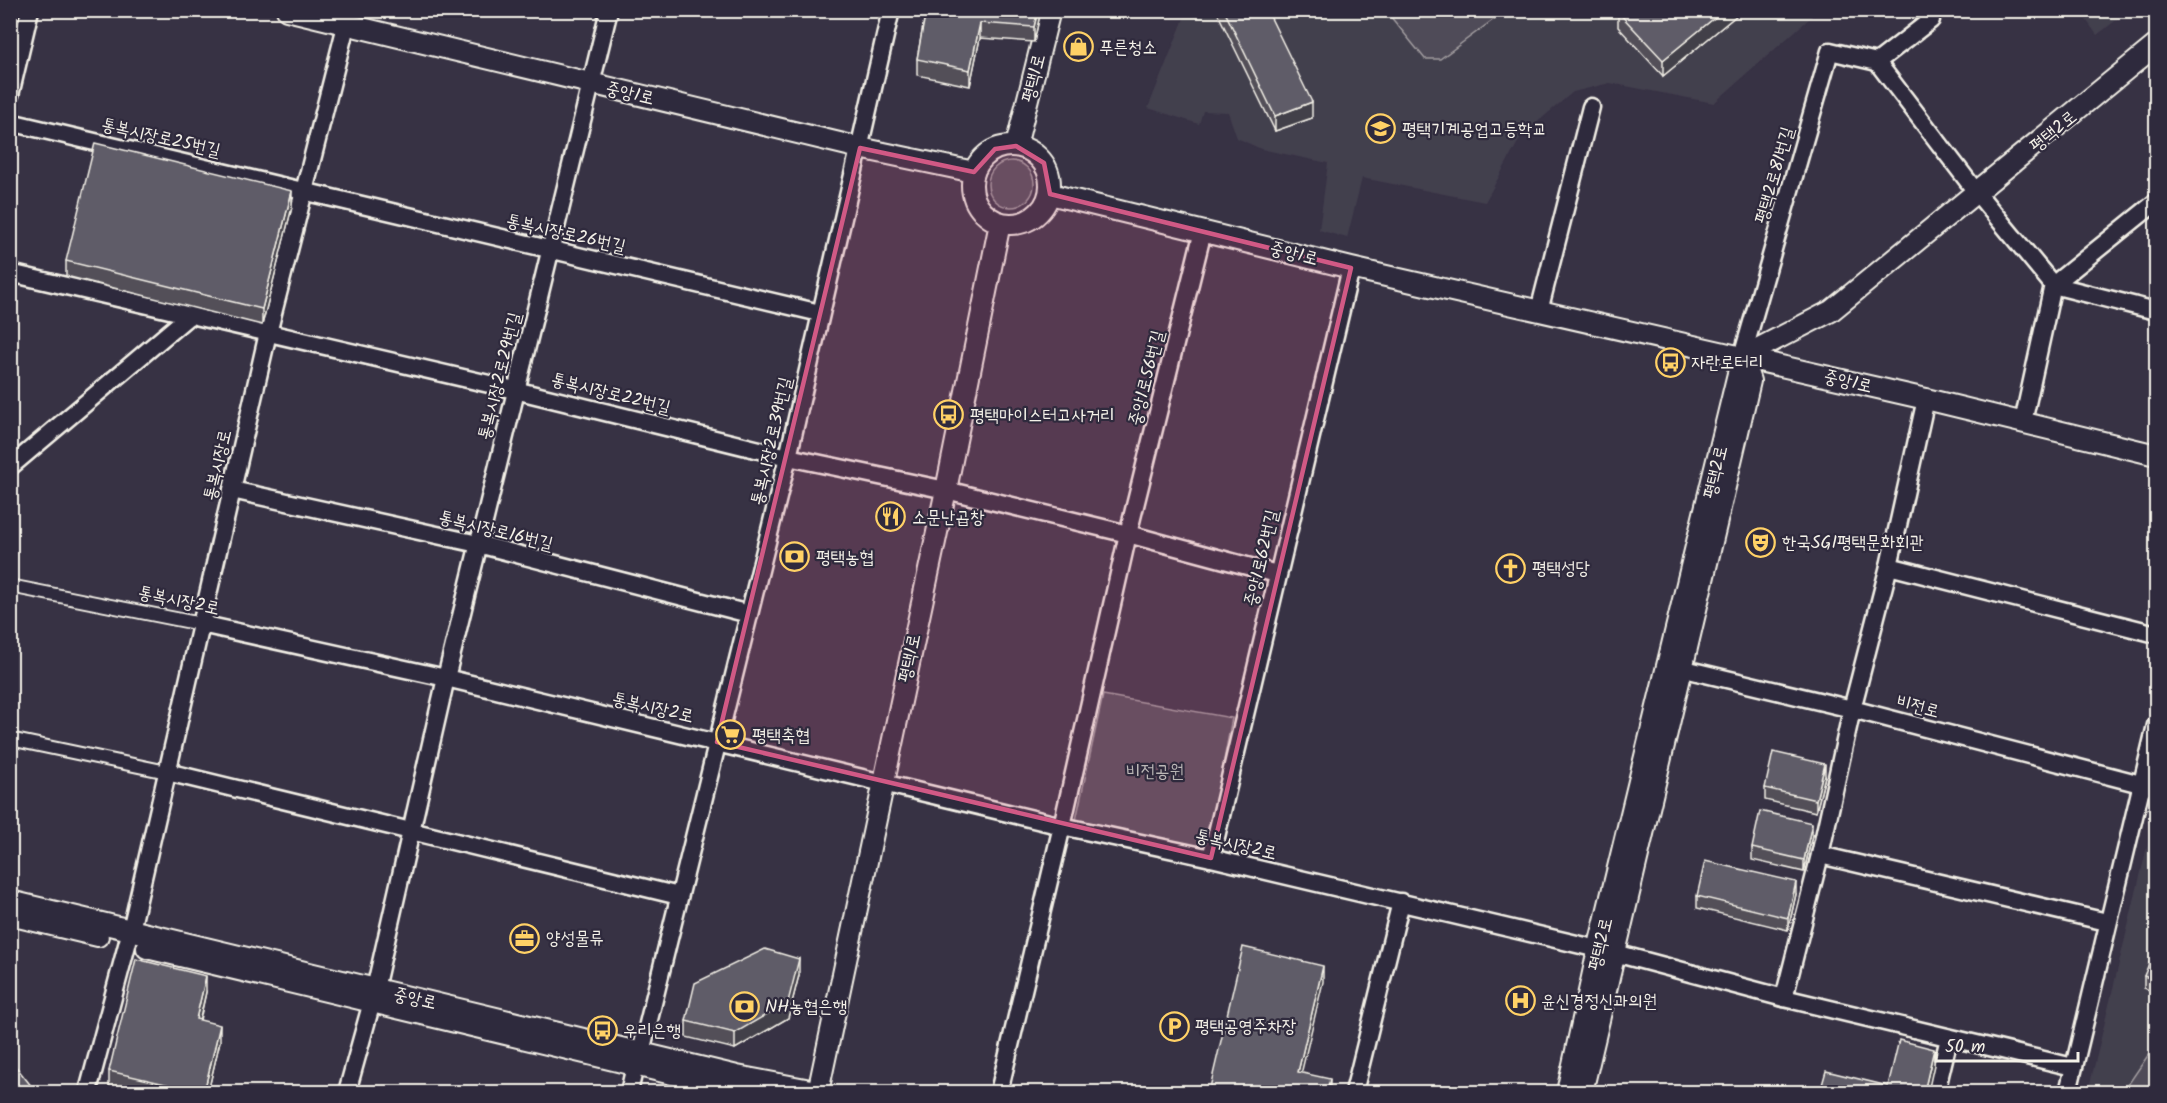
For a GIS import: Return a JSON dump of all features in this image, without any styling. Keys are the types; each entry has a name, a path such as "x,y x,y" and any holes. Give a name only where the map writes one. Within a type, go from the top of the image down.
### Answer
{"street":[{"path":"10,95 30,10"},
{"name":"중앙1로","path":"287,10 348,17 591,84 860,148 974,172"},
{"name":"통복시장2로29번길","path":"446,678 609,10"},
{"name":"통복시장2로39번길","path":"629,1092 788,457 891,10"},
{"name":"평택1로","path":"1016,146 1050,10"},
{"name":"통복시장로","path":"90,1092 167,772 268,333 348,17"},
{"path":"1931,20 1877,62 1977,193 2053,285 2157,311"},
{"name":"평택2로","path":"1567,1092 1607,951 1676,666 1742,357 1831,311 2157,45"},
{"name":"평택2로81번길","path":"1742,357 1830,51 1877,62"},
{"path":"1539,311 1591,107"},
{"name":"통복시장로25번길","path":"10,122 303,190"},
{"path":"1016,146 1027,149 1044,163 1051,183 1046,204 1031,219 1011,225 1000,223 982,212 976,203 972,183 979,163 995,149 1016,146"},
{"name":"통복시장로26번길","path":"303,190 820,313"},
{"name":"중앙1로","path":"1050,194 1351,268 1926,399 2157,455"},
{"path":"2023,422 2053,285 2157,202"},
{"name":"평택1로","path":"811,1091 882,784 946,490 1000,223"},
{"name":"중앙1로56번길","path":"1062,826 1128,534 1203,231"},
{"name":"중앙1로62번길","path":"1210,858 1351,268"},
{"name":"통복시장로22번길","path":"10,273 515,390 788,457 946,490"},
{"path":"10,467 191,314"},
{"path":"1784,998 1820,855 1852,709 1889,566 1926,399"},
{"name":"통복시장로16번길","path":"232,490 478,544 749,614"},
{"path":"946,490 1128,534 1277,574"},
{"path":"1889,566 2157,634"},
{"name":"통복시장2로","path":"10,586 201,624 446,678 717,742 882,784 1607,951 1784,998 2073,1067"},
{"name":"비전로","path":"1676,666 2149,786"},
{"path":"348,1092 373,995 446,678"},
{"path":"2068,1092 2108,922 2149,786 2157,725"},
{"path":"10,740 167,772 679,896"},
{"path":"999,1092 1062,826"},
{"path":"1820,855 2108,922"},
{"name":"중앙로","path":"10,901 128,937"},
{"path":"1354,1092 1401,902"},
{"name":"중앙로","path":"10,915 128,937 373,995 638,1059 747,1092"},
{"path":"1582,1092 1607,951"},
{"path":"1936,1092 1949,1038"},
{"name":"중앙로","path":"638,1059 811,1091"}],"highlighted area":[{"path":"1016,146 1044,163 1050,194 1351,268 1211,858 717,742 860,148 974,172 995,149"}],"shaded area":[{"name":"평택기계공업고등학교","path":"1187,11 1818,11 1714,103 1610,83 1573,92 1522,135 1485,202 1362,178 1347,238 1319,230 1328,163 1261,149 1237,138 1228,112 1203,111 1199,124 1148,108"},
{"path":"2080,11 2128,11 2097,35"},
{"path":"2156,815 2156,1092 2088,1092 2154,818"}],"green space":[{"path":"1386,11 1505,11 1440,59 1425,59"},
{"path":"1011,161 1027,168 1034,184 1027,200 1011,207 995,200 988,184 995,168"},
{"name":"비전공원","path":"1103,695 1232,718 1207,849 1076,820"},
{"path":"2155,1045 2156,1092 2123,1092"}],"building":[{"path":"926,10 1038,10 1034,27 980,23 970,70 917,59"},
{"path":"1224,10 1267,10 1312,102 1275,116"},
{"path":"1620,10 1724,10 1663,60 1618,12"},
{"path":"95,143 292,191 262,309 66,261"},
{"path":"1773,752 1825,764 1816,800 1765,788"},
{"path":"1760,811 1812,823 1804,860 1752,848"},
{"path":"1705,861 1796,882 1788,918 1697,896"},
{"path":"1243,947 1323,966 1298,1072 1330,1079 1327,1092 1209,1092"},
{"path":"765,949 799,959 788,1002 735,1033 686,1021 695,983"},
{"path":"2154,951 2157,952 2157,981 2144,976"},
{"path":"136,959 206,976 196,1019 220,1025 204,1092 109,1071"},
{"path":"1899,1040 1934,1049 1924,1092 1820,1092 1826,1071 1888,1086"},
{"path":"10,1059 36,1092 10,1092"}],"place":[{"name":"푸른청소","path":"1078,47"},
{"name":"평택기계공업고등학교","path":"1381,129"},
{"name":"자란로터리","path":"1670,362"},
{"name":"평택마이스터고사거리","path":"949,415"},
{"name":"소문난곱창","path":"891,517"},
{"name":"한국SGI평택문화회관","path":"1761,542"},
{"name":"평택농협","path":"795,557"},
{"name":"평택성당","path":"1511,568"},
{"name":"평택축협","path":"731,735"},
{"name":"양성물류","path":"525,938"},
{"name":"윤신경정신과의원","path":"1520,1001"},
{"name":"NH농협은행","path":"744,1006"},
{"name":"평택공영주차장","path":"1174,1026"},
{"name":"우리은행","path":"602,1030"}]}
